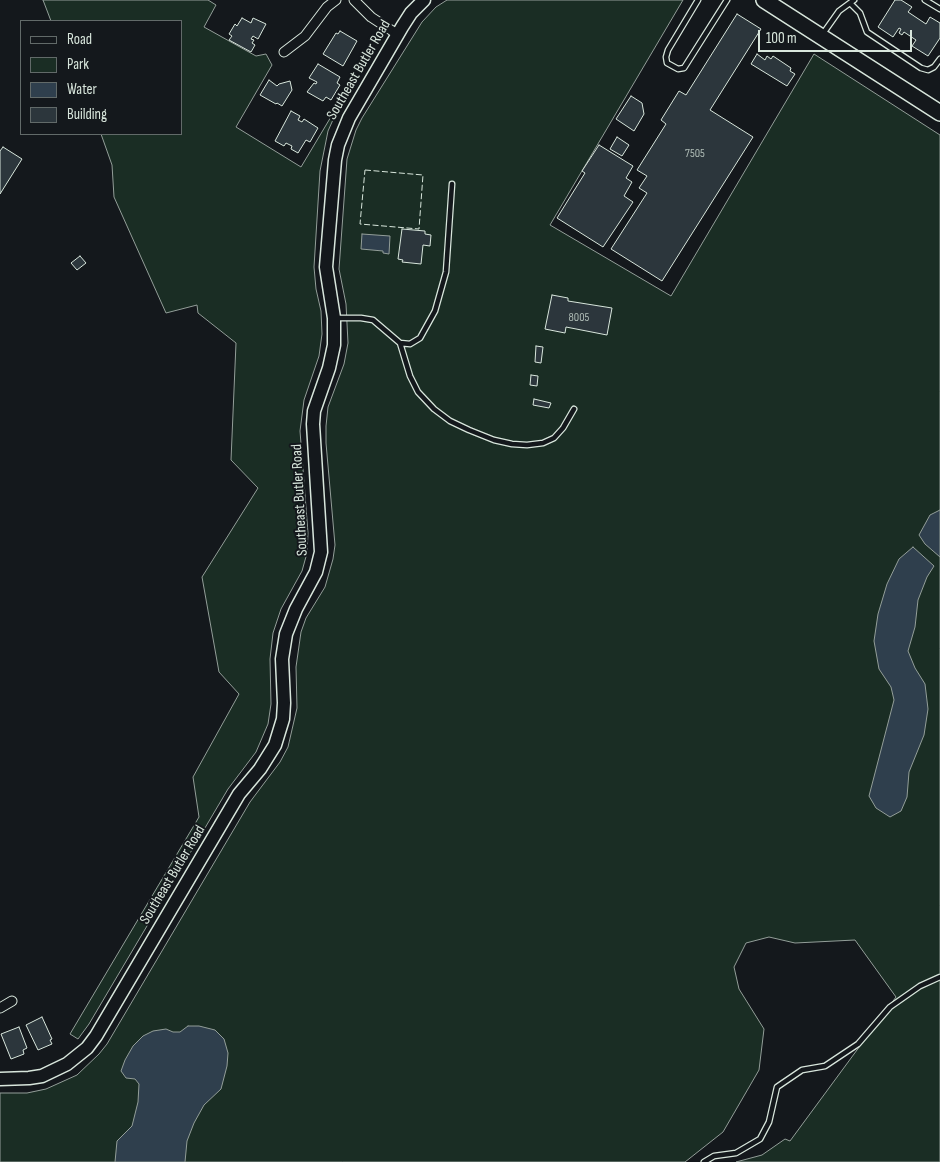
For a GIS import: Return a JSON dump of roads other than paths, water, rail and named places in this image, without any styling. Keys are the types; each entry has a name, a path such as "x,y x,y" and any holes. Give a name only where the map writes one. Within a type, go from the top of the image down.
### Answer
{"main road":[{"name":"Southeast Butler Road","path":"0,1079 42,1076 67,1064 87,1048 96,1036 240,794 260,769 275,745 283,718 282,659 286,634 316,572 321,552 312,424 314,411 332,357 334,345 334,318 326,267 335,160 338,145 349,118 398,34 411,13 424,0"},
{"path":"764,0 940,113"}],"street":[{"path":"284,52 305,36 327,8 336,0"},
{"path":"354,0 371,18 398,34"},
{"path":"0,1008 12,1001"}],"lane":[{"path":"698,0 668,50 667,63 678,69 684,68 727,0"},
{"path":"926,0 940,9"},
{"path":"821,36 839,11 852,2 860,13 867,32 921,68 928,70 934,67 940,60"},
{"path":"334,318 372,320 400,343 410,344 420,338 435,311 446,272 452,184"},
{"path":"400,343 410,376 418,392 434,409 450,421 494,440 528,445 543,443 554,438 564,428 574,409"},
{"path":"704,1162 714,1156 736,1153 760,1139 769,1122 777,1087 802,1070 825,1066 858,1044 890,1007 920,986 940,977"}],"water":[{"path":"362,234 390,236 389,254 383,253 383,251 361,249"},
{"path":"940,510 940,557 925,544 919,535 930,515"},
{"path":"913,547 934,566 927,577 918,600 915,627 908,651 915,668 925,684 928,709 924,735 909,772 907,797 901,811 890,817 876,808 869,796 894,700 891,687 879,669 874,641 878,614 887,584 899,559"},
{"path":"188,1026 199,1026 215,1030 224,1039 228,1053 221,1089 204,1105 194,1123 187,1141 185,1162 115,1162 117,1141 132,1126 138,1102 139,1084 135,1079 126,1078 121,1071 125,1060 133,1046 143,1036 153,1031 166,1029 180,1032"}]}
